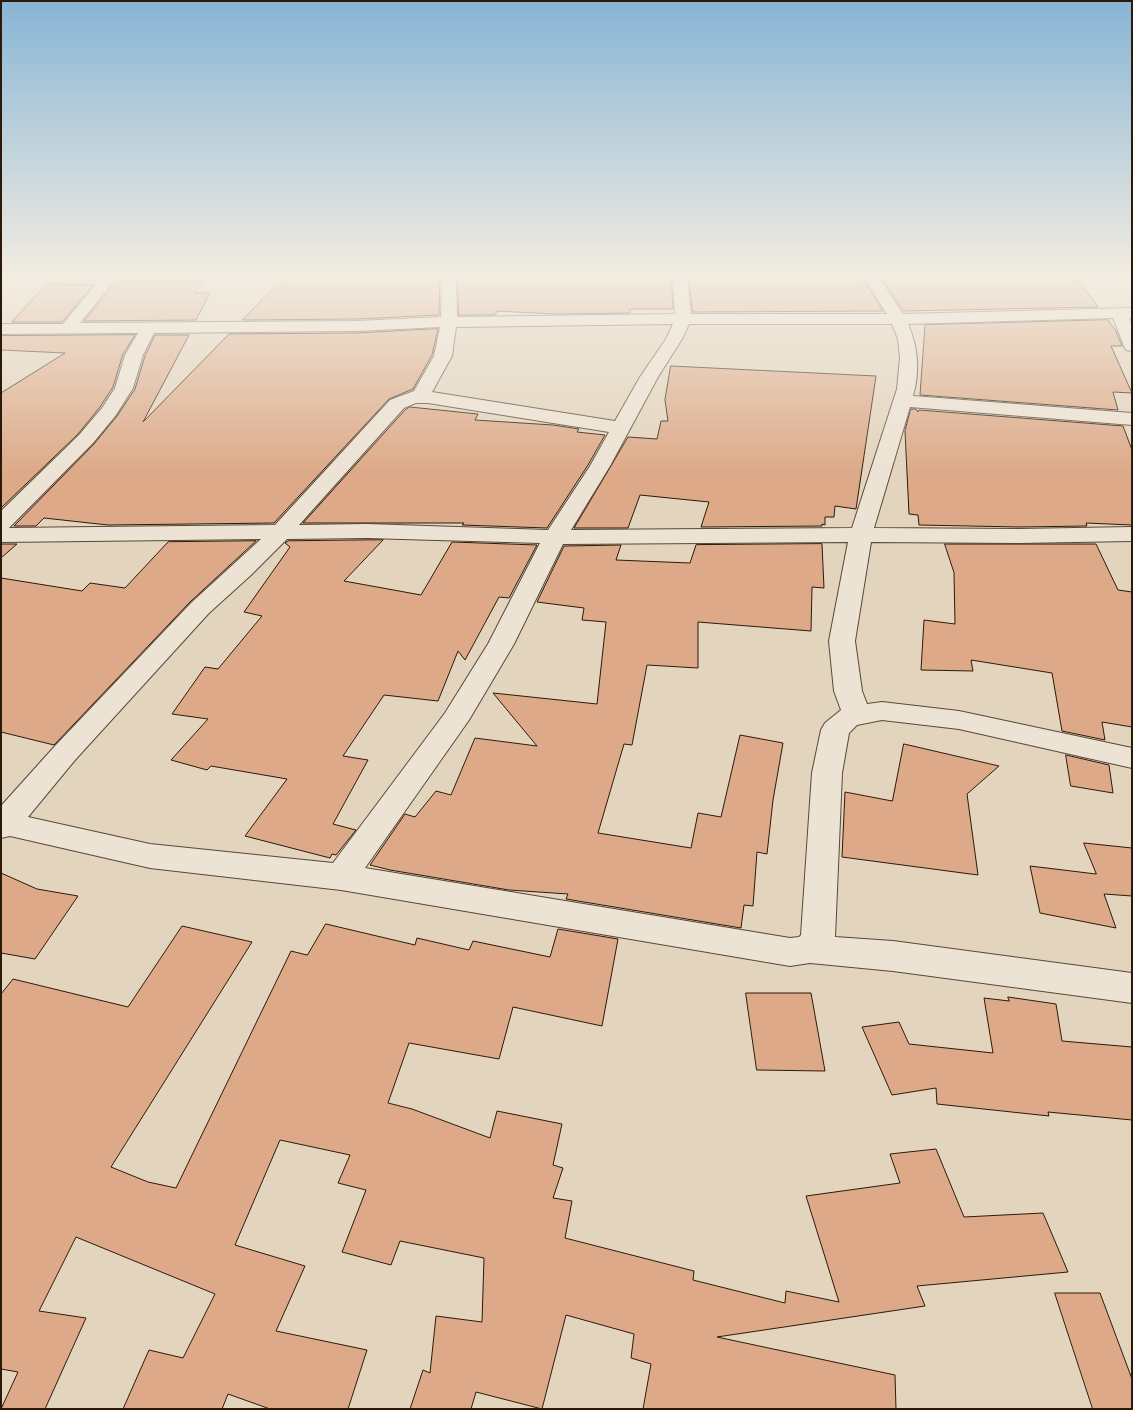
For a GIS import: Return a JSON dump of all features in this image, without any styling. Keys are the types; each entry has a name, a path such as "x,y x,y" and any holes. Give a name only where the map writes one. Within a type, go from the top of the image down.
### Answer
{"street":[{"path":"1,524 86,439 109,411 124,388 134,355 141,342"},
{"path":"446,342 443,356 421,395 397,404 281,532 243,570 200,608 64,753 2,824 150,856 341,877 790,952 804,952 811,949 893,956 1132,988"},
{"path":"341,877 455,720 501,644 555,537 622,428 649,377 672,342"},
{"path":"857,715 848,691 842,641 861,535 902,401 909,358 906,342"},
{"path":"413,397 451,400 622,428"},
{"path":"902,401 1132,419"},
{"path":"1,535 367,531 555,537 1132,534"},
{"path":"811,949 818,939 827,772 835,730 848,717 882,711 960,720 1132,758"}],"building":[{"path":"1,342 131,342 123,354 113,387 100,407 78,434 1,508 1,393 65,353 1,350"},
{"path":"152,342 185,342 143,422 221,342 435,342 432,355 413,389 389,399 274,523 108,525 44,518 36,526 14,526 94,444 117,416 135,389 145,356"},
{"path":"924,342 1120,342 1122,346 1111,346 1132,393 1113,392 1118,410 920,395"},
{"path":"671,366 876,376 856,509 835,506 834,517 825,517 825,525 822,524 822,526 701,527 709,502 640,495 628,528 574,528 628,437 657,439 661,421 668,421 665,400"},
{"path":"410,407 478,414 475,420 553,425 579,429 577,432 605,435 547,528 462,525 464,523 303,523 405,410"},
{"path":"911,409 916,409 918,412 919,410 1123,426 1132,450 1132,525 1086,523 1087,526 1019,527 919,525 918,515 909,514 905,431"},
{"path":"383,540 344,581 421,595 452,542 537,545 509,598 499,597 465,660 458,651 438,701 384,695 343,756 368,760 333,824 356,830 336,855 332,854 330,858 245,836 287,779 211,766 207,770 171,760 208,719 172,714 205,667 218,669 262,616 244,612 290,547 285,543 288,541"},
{"path":"256,541 190,602 54,745 1,732 1,578 82,591 90,583 125,588 168,542"},
{"path":"1,544 17,544 1,558"},
{"path":"822,544 824,588 812,587 811,631 698,622 698,668 647,665 632,745 624,744 598,833 691,848 698,813 721,817 740,735 783,743 773,800 767,854 757,852 753,906 744,905 741,928 566,899 568,894 509,890 370,865 405,814 415,817 436,791 451,795 475,738 537,746 493,693 597,704 606,622 582,620 584,608 537,602 564,546 621,545 616,560 690,563 696,545"},
{"path":"945,544 1096,544 1118,590 1132,592 1132,727 1102,722 1105,740 1062,731 1052,673 971,660 973,671 921,670 924,620 955,624 954,573"},
{"path":"904,744 999,766 967,794 978,875 842,857 845,792 892,801"},
{"path":"1066,755 1109,765 1113,793 1071,786"},
{"path":"1084,843 1132,848 1132,896 1104,894 1116,928 1040,913 1030,866 1096,874"},
{"path":"1,873 37,889 78,896 35,959 1,953"},
{"path":"326,924 415,945 417,938 469,950 473,941 550,957 558,929 618,939 602,1026 513,1007 499,1059 409,1043 388,1103 412,1109 490,1138 497,1111 562,1124 553,1165 563,1168 553,1198 572,1201 565,1238 694,1271 693,1280 785,1303 786,1291 839,1302 806,1196 900,1183 890,1154 936,1149 964,1217 1043,1213 1068,1272 917,1286 925,1306 717,1337 895,1375 896,1409 643,1409 651,1364 631,1358 634,1334 566,1315 542,1409 476,1392 471,1409 410,1409 423,1370 430,1373 436,1316 482,1322 484,1258 400,1241 391,1265 342,1252 366,1190 338,1183 350,1155 280,1140 235,1245 305,1266 276,1331 367,1350 348,1409 270,1409 228,1394 222,1409 123,1409 149,1350 183,1358 215,1294 76,1237 39,1311 86,1318 45,1409 1,1409 18,1372 1,1369 1,994 13,979 128,1007 182,926 252,942 111,1167 148,1182 176,1188 291,951 307,955"},
{"path":"746,993 811,993 825,1071 757,1070"},
{"path":"1008,997 1056,1004 1062,1041 1132,1047 1132,1120 1048,1112 1049,1116 937,1104 936,1088 892,1095 862,1027 899,1022 909,1044 993,1053 984,998 1009,1001"},
{"path":"1055,1293 1100,1293 1132,1379 1132,1409 1093,1409"}]}
